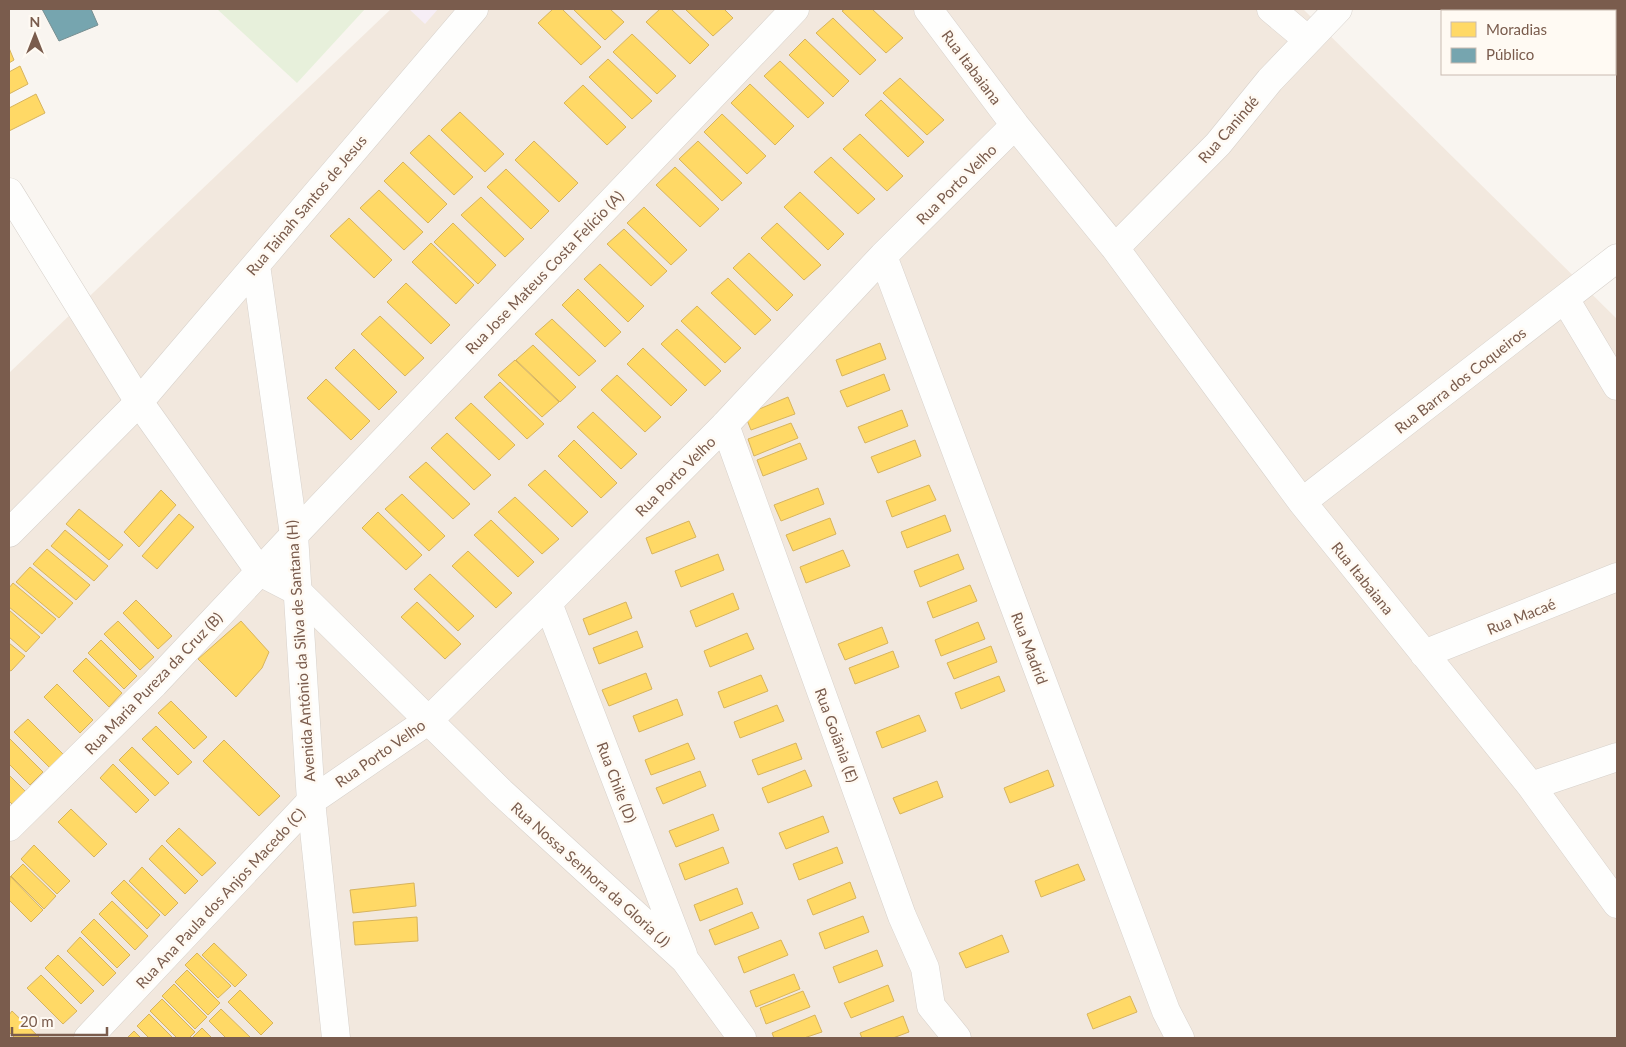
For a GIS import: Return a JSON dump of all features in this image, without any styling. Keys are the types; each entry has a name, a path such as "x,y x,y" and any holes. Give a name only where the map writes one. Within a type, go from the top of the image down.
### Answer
{"street":[{"name":"Rua Tainah Santos de Jesus","path":"9,533 139,402 474,9"},
{"name":"Rua Jose Mateus Costa Felício (A)","path":"294,535 795,9"},
{"name":"Rua Itabaiana","path":"928,9 1016,125 1115,248 1302,502 1530,786 1617,904"},
{"path":"1270,9 1308,40"},
{"name":"Rua Canindé","path":"1115,248 1218,144 1255,97 1338,9"},
{"name":"Rua Porto Velho","path":"311,801 429,720 548,604 726,425 883,256 1016,125"},
{"path":"9,192 139,402 260,572"},
{"name":"Rua Madrid","path":"883,256 1166,1010 1180,1038"},
{"name":"Rua Barra dos Coqueiros","path":"1302,502 1617,258"},
{"name":"Avenida Antônio da Silva de Santana (H)","path":"256,265 294,535 311,801 336,1038"},
{"path":"1565,299 1617,386"},
{"name":"Rua Goiânia (E)","path":"726,425 902,916 925,968 931,1006 957,1038"},
{"name":"Rua Maria Pureza da Cruz (B)","path":"9,827 154,684 294,535"},
{"name":"Rua Nossa Senhora da Gloria (J)","path":"260,572 297,591 501,792 685,960 742,1038"},
{"name":"Rua Macaé","path":"1424,654 1617,577"},
{"name":"Rua Chile (D)","path":"548,604 685,960"},
{"path":"1530,786 1617,757"},
{"name":"Rua Ana Paula dos Anjos Macedo (C)","path":"88,1038 311,801"}],"shaded area":[{"path":"391,9 1303,9 1617,319 1617,1038 9,1038 9,373"},
{"path":"409,9 438,9 425,24"}],"green space":[{"path":"217,9 365,9 297,83"}],"building: Moradias":[{"path":"553,9 562,9 601,47 581,65 538,23"},
{"path":"573,9 610,9 624,22 605,40"},
{"path":"660,9 671,9 709,45 690,64 646,22"},
{"path":"685,9 724,9 733,18 713,36"},
{"path":"845,9 872,9 903,38 886,53 842,11"},
{"path":"833,18 876,60 860,75 816,33"},
{"path":"632,34 676,76 657,94 613,52"},
{"path":"805,39 849,81 833,97 789,55"},
{"path":"9,48 14,60 9,63"},
{"path":"608,59 652,101 632,119 589,77"},
{"path":"780,61 824,103 808,118 764,76"},
{"path":"20,66 28,84 9,94 9,72"},
{"path":"900,78 944,120 927,135 883,93"},
{"path":"750,84 794,126 775,145 731,103"},
{"path":"583,85 626,127 607,145 564,103"},
{"path":"36,94 45,113 9,131 9,108"},
{"path":"881,100 924,142 908,157 865,115"},
{"path":"460,112 504,154 485,172 441,130"},
{"path":"722,114 766,156 747,174 704,132"},
{"path":"860,134 903,176 887,191 843,149"},
{"path":"429,135 473,177 454,195 410,153"},
{"path":"534,141 578,183 559,202 515,160"},
{"path":"698,141 742,183 722,201 679,159"},
{"path":"831,157 875,199 858,214 814,172"},
{"path":"403,162 447,204 428,223 384,181"},
{"path":"675,167 719,209 700,227 656,185"},
{"path":"506,169 549,211 531,229 487,187"},
{"path":"379,190 423,232 404,250 360,208"},
{"path":"800,192 844,234 828,250 784,207"},
{"path":"481,197 524,239 505,257 461,215"},
{"path":"644,207 687,250 671,265 627,223"},
{"path":"349,218 392,260 374,278 330,236"},
{"path":"453,223 496,265 478,284 434,242"},
{"path":"777,223 821,265 804,280 761,238"},
{"path":"624,229 667,271 651,286 607,244"},
{"path":"431,243 474,285 456,304 412,262"},
{"path":"749,253 793,295 777,311 733,268"},
{"path":"600,264 644,306 628,322 584,279"},
{"path":"728,278 771,320 755,335 711,293"},
{"path":"406,283 450,325 431,344 387,302"},
{"path":"578,289 621,332 605,347 562,305"},
{"path":"697,306 741,348 725,363 681,321"},
{"path":"380,316 424,358 405,376 361,334"},
{"path":"552,319 596,361 579,376 535,334"},
{"path":"677,329 721,371 705,386 661,344"},
{"path":"880,343 886,359 842,376 836,360"},
{"path":"533,345 576,387 560,402 516,360"},
{"path":"643,348 687,390 671,406 627,364"},
{"path":"354,349 397,392 379,410 335,368"},
{"path":"515,360 559,402 542,417 498,375"},
{"path":"884,374 890,390 847,407 840,391"},
{"path":"617,375 661,417 645,432 601,390"},
{"path":"326,379 370,421 351,440 307,398"},
{"path":"500,382 544,424 527,439 484,397"},
{"path":"788,397 795,414 751,430 745,415"},
{"path":"471,403 515,445 499,460 455,418"},
{"path":"902,410 908,426 865,443 858,427"},
{"path":"593,412 637,454 621,469 577,427"},
{"path":"791,423 798,438 754,456 748,439"},
{"path":"447,433 491,475 474,490 431,448"},
{"path":"574,440 617,483 601,498 558,456"},
{"path":"915,440 921,456 878,473 871,457"},
{"path":"800,443 807,459 763,476 757,460"},
{"path":"426,462 470,504 453,519 409,477"},
{"path":"545,470 588,512 572,527 528,485"},
{"path":"929,485 936,500 892,517 886,501"},
{"path":"818,488 824,504 781,521 774,505"},
{"path":"161,490 176,505 139,547 124,532"},
{"path":"402,494 445,536 429,551 385,509"},
{"path":"515,497 559,539 542,554 498,512"},
{"path":"79,509 123,545 109,560 66,524"},
{"path":"378,512 422,555 406,570 362,528"},
{"path":"179,514 194,527 157,569 142,556"},
{"path":"945,515 951,531 907,548 901,532"},
{"path":"830,518 836,534 793,551 786,535"},
{"path":"491,520 534,562 518,577 474,535"},
{"path":"689,521 696,537 652,554 646,538"},
{"path":"65,530 108,566 94,581 51,546"},
{"path":"47,549 90,585 76,600 33,564"},
{"path":"843,550 850,566 806,583 800,567"},
{"path":"468,551 512,593 496,608 452,566"},
{"path":"718,554 724,570 681,587 675,571"},
{"path":"958,554 964,569 920,587 914,571"},
{"path":"30,567 73,603 59,618 16,582"},
{"path":"430,574 474,616 458,631 414,589"},
{"path":"13,583 56,619 42,634 9,607 9,588"},
{"path":"970,585 977,601 933,618 927,602"},
{"path":"733,593 739,609 696,627 690,611"},
{"path":"136,600 172,636 158,649 123,613"},
{"path":"417,602 461,644 445,659 401,617"},
{"path":"626,602 632,618 589,635 583,619"},
{"path":"9,610 40,637 26,652 9,637"},
{"path":"118,621 154,657 140,670 104,634"},
{"path":"241,621 269,652 262,668 236,697 198,659"},
{"path":"978,622 985,639 941,656 935,640"},
{"path":"882,627 888,643 845,660 838,644"},
{"path":"637,631 643,647 599,664 593,648"},
{"path":"747,633 754,649 710,667 704,651"},
{"path":"101,640 137,676 124,689 88,653"},
{"path":"9,643 25,656 11,671 9,670"},
{"path":"991,646 997,662 954,679 947,663"},
{"path":"893,651 899,667 855,684 849,668"},
{"path":"86,658 122,693 109,707 73,671"},
{"path":"646,673 652,689 609,706 602,690"},
{"path":"761,675 768,691 724,708 718,692"},
{"path":"999,676 1005,691 961,709 955,693"},
{"path":"57,684 93,720 80,733 44,697"},
{"path":"677,699 683,715 639,732 633,716"},
{"path":"171,701 207,737 194,749 158,713"},
{"path":"777,705 784,721 740,738 734,722"},
{"path":"919,715 926,731 882,748 876,732"},
{"path":"28,719 64,755 50,768 14,732"},
{"path":"156,726 192,762 178,775 142,739"},
{"path":"9,738 43,772 30,785 9,764"},
{"path":"224,740 280,796 259,816 203,761"},
{"path":"688,743 695,759 651,775 645,760"},
{"path":"796,743 802,759 758,775 752,760"},
{"path":"132,747 169,783 155,796 119,760"},
{"path":"113,764 149,800 136,813 100,778"},
{"path":"805,770 812,786 768,803 762,788"},
{"path":"1048,770 1054,786 1010,803 1004,788"},
{"path":"700,771 706,786 663,804 656,788"},
{"path":"9,775 27,793 14,806 9,801"},
{"path":"937,781 943,797 900,814 893,798"},
{"path":"71,809 107,844 94,857 58,822"},
{"path":"713,814 719,830 676,847 669,831"},
{"path":"823,816 829,832 786,849 779,833"},
{"path":"179,828 216,863 202,876 166,841"},
{"path":"34,845 70,881 57,894 21,859"},
{"path":"162,845 198,881 185,894 149,859"},
{"path":"723,847 729,863 685,880 679,864"},
{"path":"837,847 843,863 799,880 793,864"},
{"path":"23,864 56,896 44,909 11,876"},
{"path":"1078,864 1085,880 1041,897 1035,881"},
{"path":"142,867 178,903 165,916 129,881"},
{"path":"10,876 43,910 31,922 9,900"},
{"path":"124,880 160,915 147,929 111,893"},
{"path":"850,882 856,898 813,915 807,900"},
{"path":"414,883 416,906 353,913 350,890"},
{"path":"737,888 743,904 700,921 694,905"},
{"path":"112,901 148,936 135,950 99,914"},
{"path":"752,912 759,928 715,945 709,930"},
{"path":"863,916 869,932 825,949 819,933"},
{"path":"417,917 418,941 355,945 353,922"},
{"path":"94,919 130,955 117,968 81,932"},
{"path":"1002,935 1009,952 966,968 959,953"},
{"path":"80,937 116,973 103,986 67,951"},
{"path":"781,940 788,955 744,973 738,957"},
{"path":"214,943 247,975 235,987 202,955"},
{"path":"877,950 883,966 839,983 833,967"},
{"path":"197,953 231,986 218,998 185,965"},
{"path":"58,955 94,991 81,1004 45,968"},
{"path":"187,970 220,1003 208,1015 175,982"},
{"path":"794,974 800,989 756,1007 750,991"},
{"path":"41,975 77,1011 63,1024 27,988"},
{"path":"174,984 207,1017 195,1029 162,996"},
{"path":"888,985 894,1001 851,1018 844,1003"},
{"path":"240,990 273,1023 261,1035 228,1002"},
{"path":"803,991 810,1007 766,1024 760,1008"},
{"path":"1130,996 1137,1012 1093,1029 1087,1014"},
{"path":"162,999 195,1032 189,1038 177,1038 150,1011"},
{"path":"221,1009 251,1038 226,1038 209,1021"},
{"path":"12,1011 40,1038 15,1038 9,1032 9,1015"},
{"path":"149,1014 173,1038 149,1038 137,1026"},
{"path":"815,1015 822,1032 804,1038 774,1038 772,1033"},
{"path":"903,1016 909,1032 893,1038 862,1038 860,1033"},
{"path":"202,1028 212,1038 192,1038"},
{"path":"134,1031 141,1038 127,1038"}],"building: Público":[{"path":"42,9 91,9 98,25 59,41"}]}
